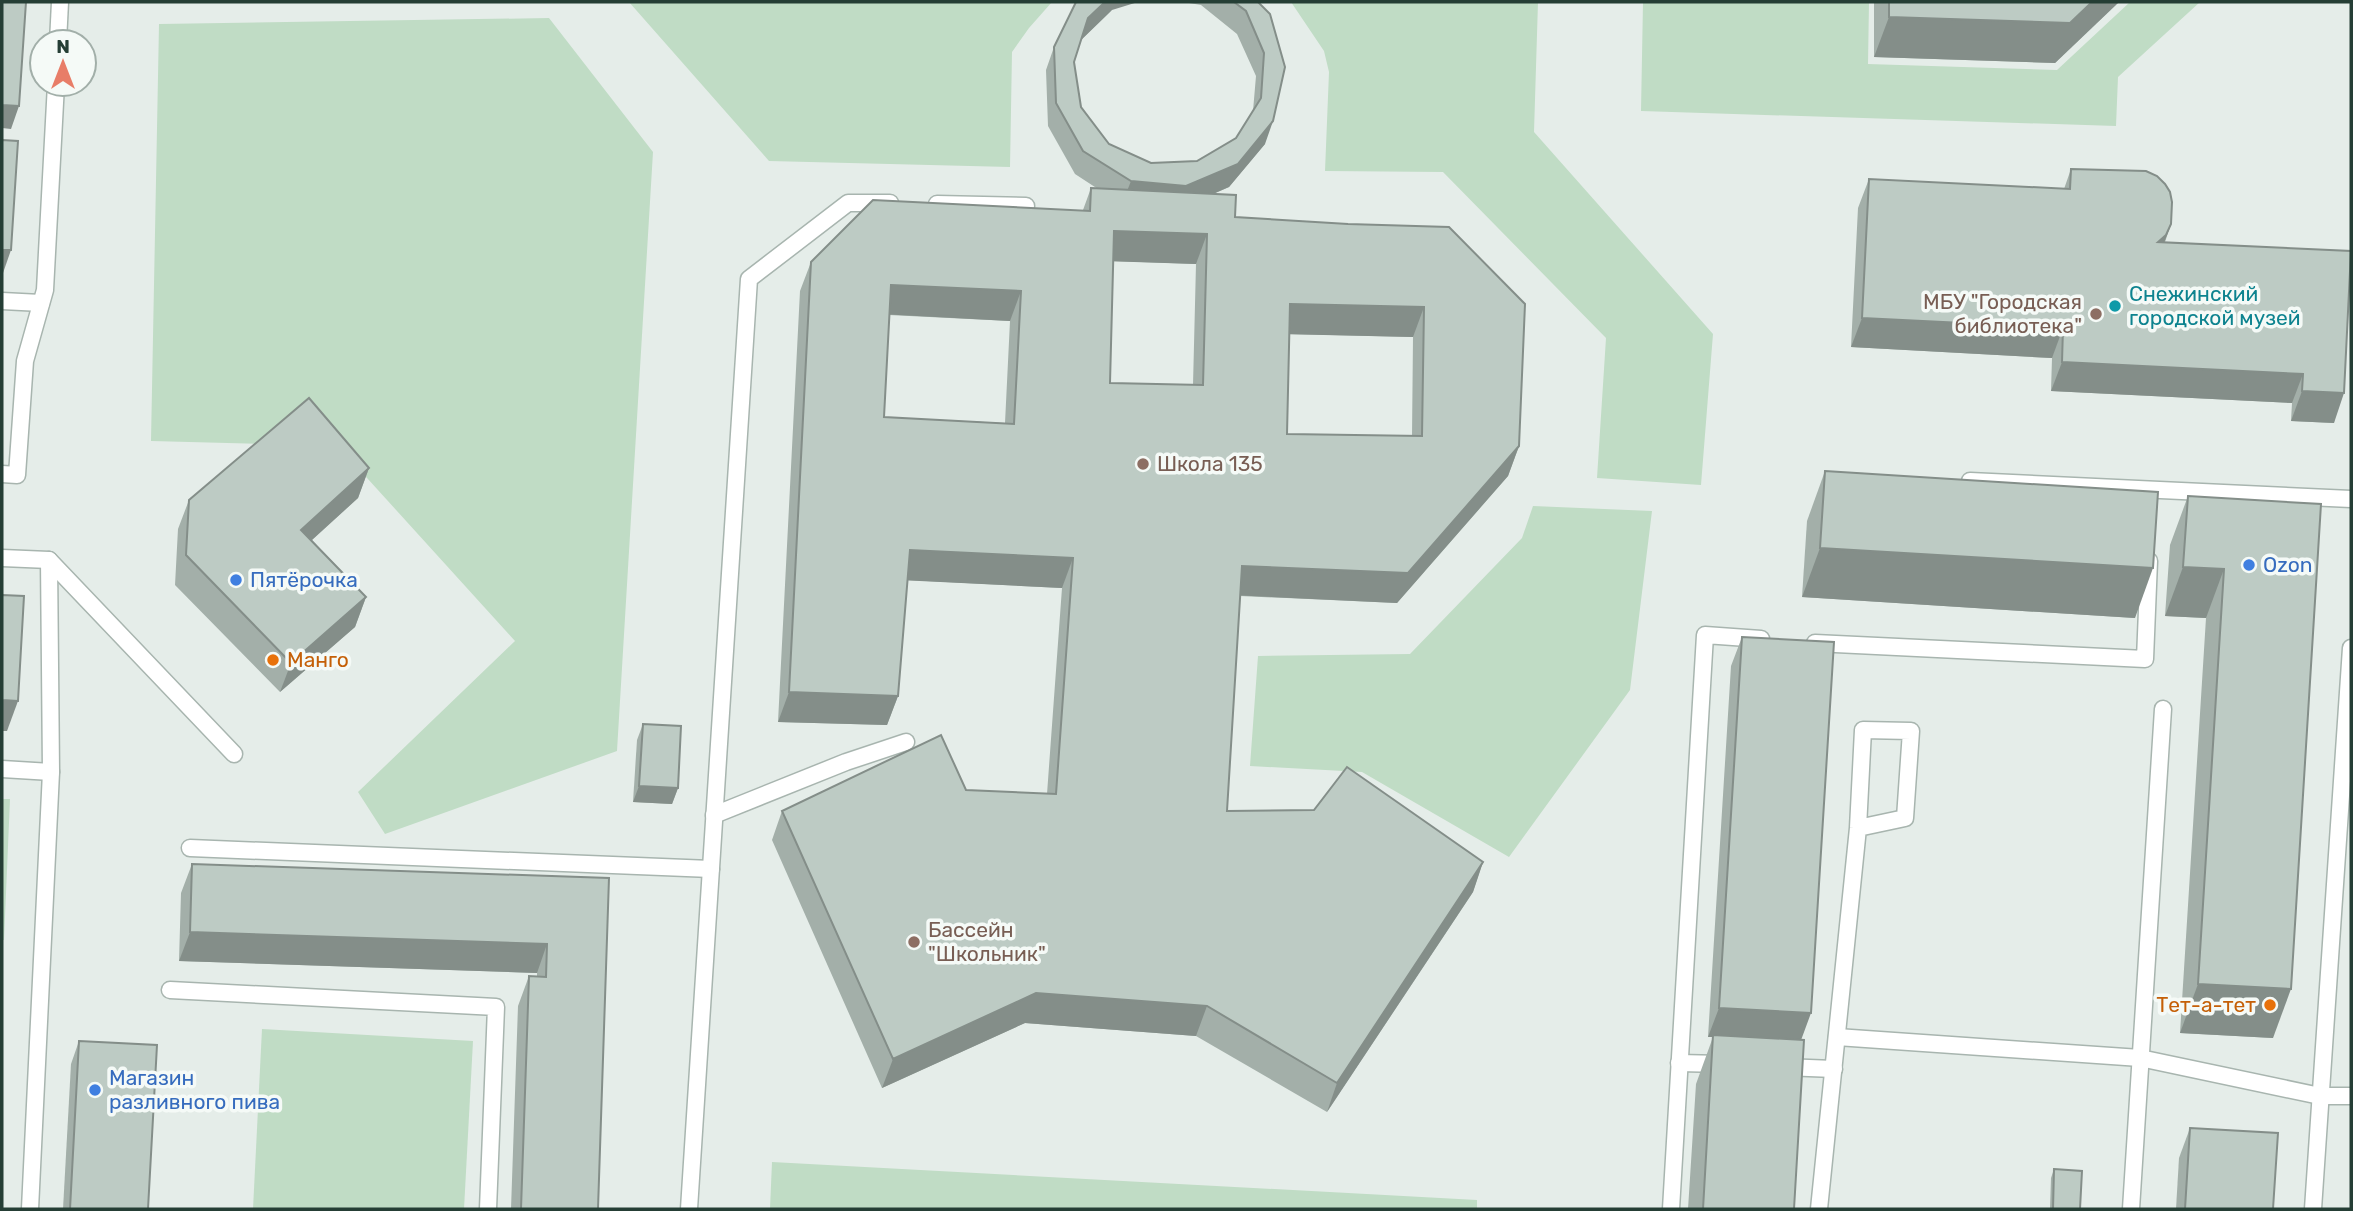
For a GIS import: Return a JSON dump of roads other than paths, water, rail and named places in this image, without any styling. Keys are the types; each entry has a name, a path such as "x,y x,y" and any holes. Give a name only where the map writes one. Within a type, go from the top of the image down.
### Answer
{"lane":[{"path":"59,28 60,2"},
{"path":"2,474 17,475 25,361 45,290 55,98"},
{"path":"689,1209 749,279 848,203 1026,206"},
{"path":"2,301 41,303"},
{"path":"1949,480 2152,495 2351,499"},
{"path":"1671,1209 1705,635 2145,659 2150,541"},
{"path":"2,558 49,561 234,754"},
{"path":"30,1209 51,772 49,561"},
{"path":"2313,1209 2351,648"},
{"path":"2131,1209 2162,709"},
{"path":"1819,1209 1858,828 1863,730 1911,732 1905,818 1858,828"},
{"path":"714,815 846,762 906,742"},
{"path":"2,769 51,772"},
{"path":"190,848 711,869"},
{"path":"170,990 496,1007 488,1209"},
{"path":"1837,1037 2140,1058 2320,1096 2351,1097"},
{"path":"1679,1063 1744,1065"},
{"path":"1769,1066 1834,1069"}],"place":[{"name":"Снежинский городской музей","path":"2115,306"},
{"name":"МБУ \"Городская библиотека\"","path":"2096,314"},
{"name":"Школа 135","path":"1143,464"},
{"name":"Ozon","path":"2249,565"},
{"name":"Пятёрочка","path":"236,580"},
{"name":"Манго","path":"273,660"},
{"name":"Бассейн \"Школьник\"","path":"914,942"},
{"name":"Тет-а-тет","path":"2270,1005"},
{"name":"Магазин разливного пива","path":"95,1090"}]}
